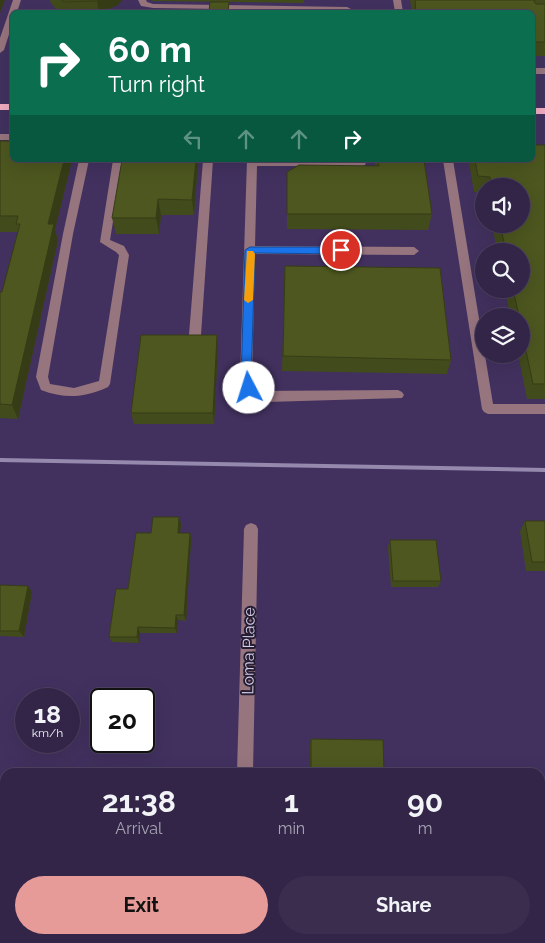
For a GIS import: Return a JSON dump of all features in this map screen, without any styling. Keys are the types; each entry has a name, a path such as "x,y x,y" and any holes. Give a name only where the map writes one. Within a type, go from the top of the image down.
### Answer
{"street":[{"path":"142,0 144,4 153,6 347,7"},
{"path":"0,50 10,22"},
{"path":"84,162 68,234 42,377 45,387 61,393 90,391 104,384 124,255 120,250 105,242 118,162"},
{"path":"195,336 208,162"},
{"path":"362,162 252,162 246,380 253,395 267,398 398,395"},
{"path":"448,162 488,409 545,409"},
{"path":"250,250 414,251"},
{"name":"Loma Place","path":"245,768 250,529"}],"building":[{"path":"61,0 98,0 64,2"},
{"path":"415,0 535,0 536,4 545,4 545,42 535,42 535,10 416,10"},
{"path":"210,2 229,2 228,10 209,10"},
{"path":"0,141 10,141 10,162 64,162 48,224 54,224 12,405 0,404 0,292 2,292 20,224 16,224 18,216 0,216"},
{"path":"535,145 545,145 545,384 533,384 529,363 530,308 517,308 515,298 530,298 530,243 504,243 502,233 530,233 530,178 478,176 475,162 535,162"},
{"path":"122,162 196,162 192,200 158,199 156,218 112,218"},
{"path":"378,162 424,162 432,214 287,214 287,172 299,165 379,166"},
{"path":"285,266 440,268 451,360 283,356"},
{"path":"141,335 217,335 213,413 131,413"},
{"path":"153,517 179,517 178,533 190,533 184,615 176,615 175,628 138,627 137,637 109,637 116,589 128,589 136,533 151,533"},
{"path":"525,521 545,521 545,562 532,562"},
{"path":"390,540 436,540 441,581 393,581"},
{"path":"0,585 28,586 19,631 0,631"},
{"path":"311,739 383,740 384,768 311,768"}],"railway":[{"path":"0,460 545,470"}],"slow traffic":[{"path":"248,300 250,254"}],"route":[{"path":"249,388 246,380 250,250 341,250"}]}
